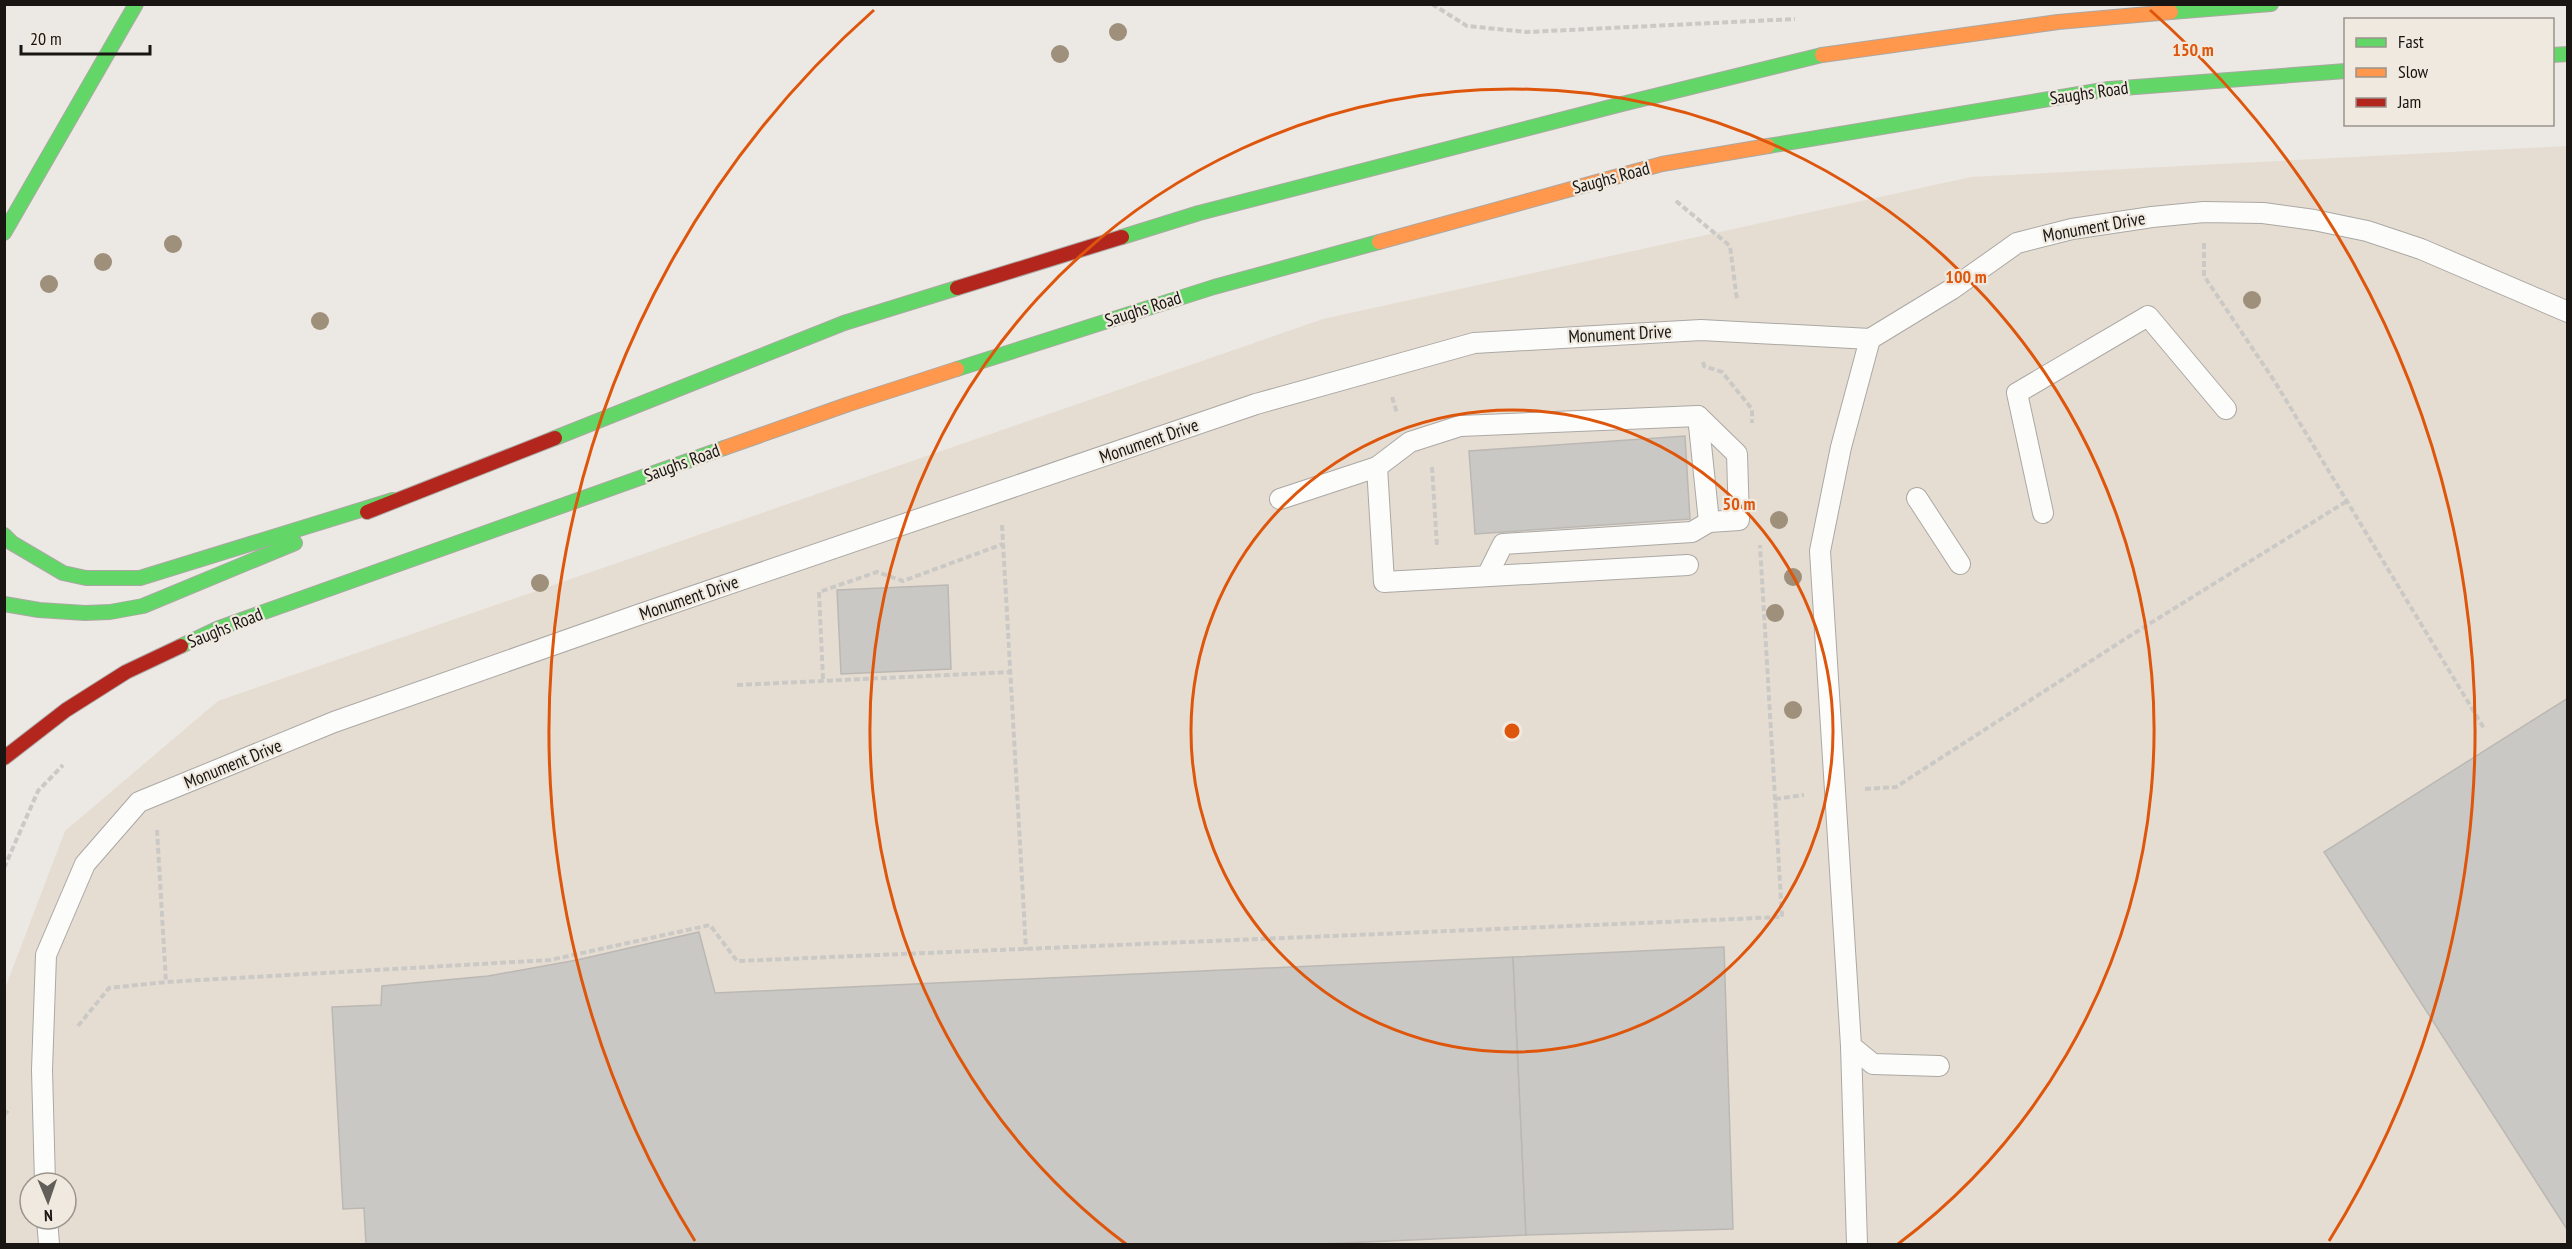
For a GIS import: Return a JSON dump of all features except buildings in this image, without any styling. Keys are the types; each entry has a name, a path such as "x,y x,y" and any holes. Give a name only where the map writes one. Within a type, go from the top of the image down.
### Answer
{"main road":[{"path":"4,233 136,4"},
{"path":"4,604 39,610 85,613 110,612 143,606 393,500 844,323 1199,213 1622,104 1823,55 2058,22 2271,4"},
{"name":"Saughs Road","path":"4,758 49,721 126,672 242,620 872,396 1214,286 1662,164 2109,89 2344,71"},
{"path":"4,535 12,543 63,573 86,578 140,578 393,500"}],"lane":[{"name":"Monument Drive","path":"45,1171 42,1070 46,955 86,864 139,802 334,722 438,684 1001,491 1256,405 1474,342 1701,330 1870,339 1952,289 2017,243 2072,229 2152,217 2204,212 2263,213 2367,231 2421,249 2568,312"},
{"path":"2043,513 2017,393 2148,316 2226,409"},
{"path":"1857,1245 1851,1046 1820,551 1841,447 1870,339"},
{"path":"1698,416 1708,522"},
{"path":"1280,499 1377,467 1410,442 1460,426 1698,416 1737,454 1739,520 1708,522 1692,532 1503,544 1487,576"},
{"path":"1377,467 1384,582 1688,565"},
{"path":"1917,498 1960,564"},
{"path":"1851,1046 1873,1064 1939,1066"}],"path":[{"path":"1432,4 1467,26 1527,33 1804,18"},
{"path":"1662,164 1664,191 1730,246 1737,300 1727,300"},
{"path":"2204,212 2204,276 2275,382 2485,730"},
{"path":"1701,330 1704,366 1722,372 1752,409 1753,433"},
{"path":"1384,368 1396,410 1416,455 1432,450 1438,578"},
{"path":"1001,491 1026,950"},
{"path":"1775,799 1835,791 1896,787 2124,639 2347,501"},
{"path":"4,1115 109,988 166,982 550,960 710,926 737,961 1782,917 1760,539"},
{"path":"823,679 819,592 877,572 903,580 1003,544"},
{"path":"737,685 823,679 1011,672"},
{"path":"4,868 38,791 68,759"},
{"path":"139,802 157,828 166,982"}],"shaded area":[{"path":"2567,146 2567,1244 5,1244 4,991 65,831 218,701 1323,319 1971,177"}],"traffic: fast":[{"path":"4,233 136,4"},
{"path":"2171,12 2271,4"},
{"path":"2554,55 2568,54"},
{"path":"1122,237 1199,213 1822,55"},
{"path":"1768,146 2109,89 2344,71"},
{"path":"957,369 1214,287 1379,242"},
{"path":"555,438 844,323 957,288"},
{"path":"181,646 219,628 724,448"},
{"path":"4,535 12,543 63,573 86,578 140,578 393,500"},
{"path":"4,604 39,610 85,613 110,612 143,606 295,543"}],"traffic: slow":[{"path":"1822,55 2058,22 2171,12"},
{"path":"1379,242 1662,164 1768,146"},
{"path":"724,448 957,369"}],"traffic: jam":[{"path":"957,288 1122,237"},
{"path":"367,512 555,438"},
{"path":"4,758 66,710 126,672 181,646"}]}
